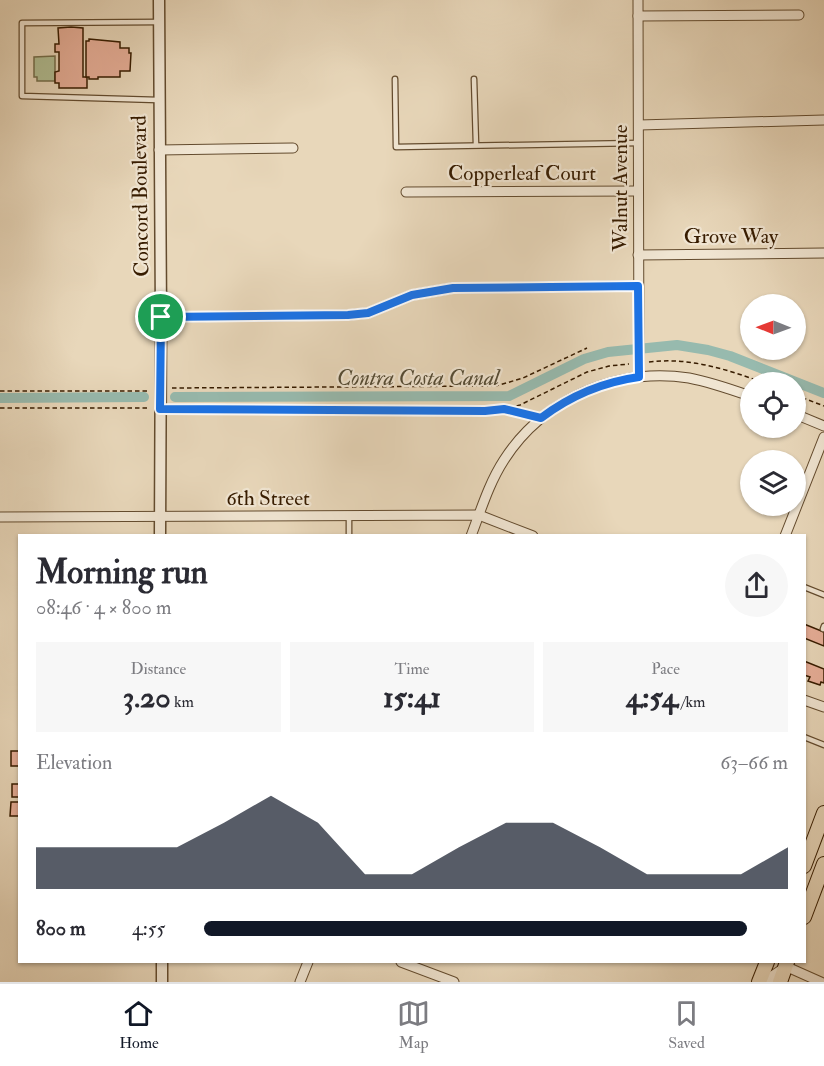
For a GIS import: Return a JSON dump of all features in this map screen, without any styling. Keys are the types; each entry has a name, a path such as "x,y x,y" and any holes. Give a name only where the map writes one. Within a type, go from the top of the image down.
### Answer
{"main road":[{"path":"806,857 824,813"},
{"path":"806,912 824,864"},
{"path":"759,982 767,963"},
{"path":"780,982 786,963"}],"street":[{"name":"Concord Boulevard","path":"159,0 160,534"},
{"name":"Walnut Avenue","path":"638,0 639,377"},
{"path":"638,16 799,15"},
{"path":"639,125 824,120"},
{"path":"159,150 292,148"},
{"name":"Copperleaf Court","path":"406,192 638,191"},
{"name":"Grove Way","path":"638,255 824,253"},
{"path":"161,317 348,315 368,313 412,295 453,288 638,286"},
{"path":"472,534 503,461 531,425 559,404 577,395 621,380 639,377 689,378 740,393"},
{"path":"806,419 824,426"},
{"path":"786,534 824,437"},
{"name":"6th Street","path":"0,517 479,516 528,534"},
{"path":"806,703 824,707"},
{"path":"162,963 162,982"},
{"path":"300,982 308,963"},
{"path":"404,963 454,982"},
{"path":"770,982 772,976 786,963 821,982"}],"lane":[{"path":"159,22 22,23 22,96 159,100"},
{"path":"395,79 396,147 639,143"},
{"path":"474,79 476,145"},
{"path":"349,516 350,534"},
{"path":"806,588 824,595"},
{"path":"806,738 824,745"}],"path":[{"path":"0,391 496,386 523,378 587,348"},
{"path":"0,408 485,411 520,405 588,372 609,366 669,359 699,362 740,375"},
{"path":"806,399 824,406"},
{"path":"504,409 541,418"}],"green space":[{"path":"55,56 55,81 37,81 37,77 34,77 34,57"}],"building":[{"path":"58,28 83,28 83,77 87,77 87,88 59,88 59,83 55,83 55,72 59,71 59,52 55,52 55,44 59,44"},
{"path":"89,39 120,42 120,48 129,48 130,71 120,71 120,77 89,79 86,77 86,41"},
{"path":"806,625 824,632 824,646 806,639"},
{"path":"806,662 824,669 824,683 821,682 820,685 808,681 810,677 806,676"},
{"path":"11,751 18,751 18,766 11,766"},
{"path":"12,784 18,784 18,797 12,797"},
{"path":"11,802 18,802 18,816 10,816"}],"waterway":[{"name":"Contra Costa Canal","path":"175,397 509,396 584,359 608,352 677,345 730,356 824,393"},
{"name":"Contra Costa Canal","path":"0,398 144,397"}],"route":[{"path":"638,286 639,377 603,385 577,395 559,404 541,418 504,409 485,411 160,409 161,317 348,315 368,313 412,295 453,288 638,286"}]}
